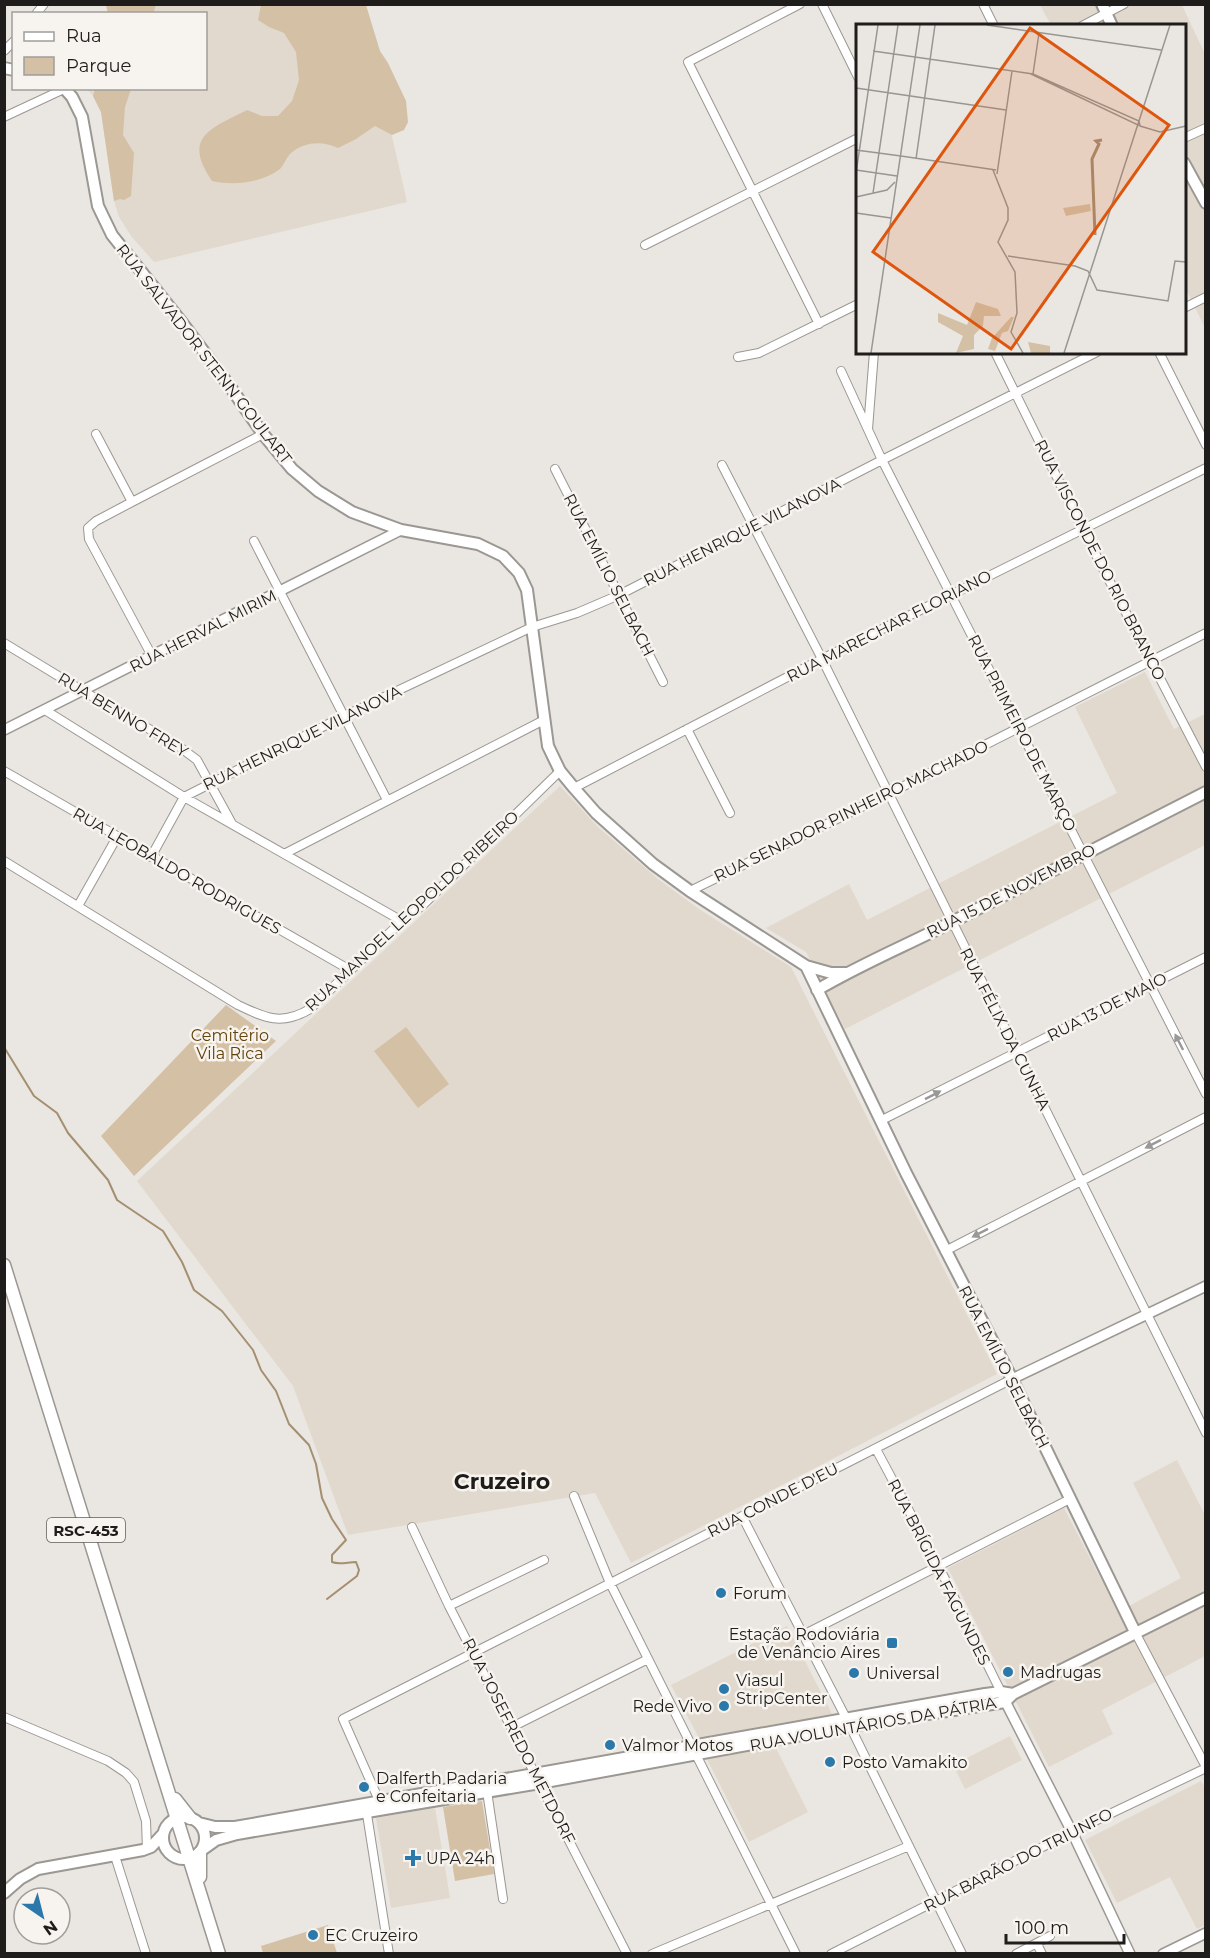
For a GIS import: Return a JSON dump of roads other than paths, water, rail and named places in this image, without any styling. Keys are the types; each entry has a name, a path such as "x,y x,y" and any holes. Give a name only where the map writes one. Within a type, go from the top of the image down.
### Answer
{"highway":[{"name":"RSC-453","path":"4,1265 170,1794"},
{"path":"170,1794 193,1855 200,1893 219,1953"},
{"path":"170,1794 180,1823"}],"main road":[{"path":"1104,9 1111,24"},
{"name":"RUA SALVADOR STENN GOULART","path":"65,90 72,97 82,117 98,206 112,235 180,320 263,434 292,469 318,490 352,512 401,530 478,544 503,556 519,573 527,590 548,746 560,771 596,813 645,857 690,891 806,966"},
{"path":"1186,165 1206,203"},
{"name":"RUA 15 DE NOVEMBRO","path":"817,990 846,973 1206,792"},
{"path":"806,966 831,973 846,973"},
{"name":"RUA EMÍLIO SELBACH","path":"806,966 880,1121 1012,1379 1135,1632"},
{"name":"RUA VOLUNTÁRIOS DA PÁTRIA","path":"180,1823 235,1827 383,1806 814,1728 1006,1696 1206,1598"},
{"name":"RUA VOLUNTÁRIOS DA PÁTRIA","path":"383,1806 392,1801 404,1800 412,1795 487,1791 538,1778"},
{"name":"RUA VOLUNTÁRIOS DA PÁTRIA","path":"193,1855 216,1840 228,1836 366,1808"},
{"path":"4,1893 20,1879 38,1869 149,1848 180,1823"},
{"path":"168,1853 164,1846 180,1823"},
{"path":"149,1848 174,1857 193,1855 206,1835 180,1823"}],"street":[{"path":"800,4 688,62 819,324"},
{"path":"822,4 856,73"},
{"path":"983,4 993,24"},
{"path":"1085,24 1104,9 1124,4"},
{"path":"4,117 62,90"},
{"path":"1186,138 1206,128"},
{"path":"645,245 856,139"},
{"path":"1186,307 1206,297"},
{"path":"738,357 759,353 856,305"},
{"path":"868,430 874,354"},
{"name":"RUA VISCONDE DO RIO BRANCO","path":"995,354 1206,767"},
{"name":"RUA HENRIQUE VILANOVA","path":"151,857 184,797 210,783 344,716 532,627 577,613 619,595 1093,354"},
{"path":"1160,354 1206,445"},
{"name":"RUA PRIMEIRO DE MARÇO","path":"841,371 882,460 1206,1094"},
{"path":"96,434 132,502"},
{"path":"153,656 89,539 88,528 132,502 263,434"},
{"name":"RUA FÉLIX DA CUNHA","path":"722,465 755,525 1206,1433"},
{"name":"RUA MARECHAR FLORIANO","path":"574,788 822,659 1206,468"},
{"name":"RUA EMÍLIO SELBACH","path":"555,469 663,682"},
{"name":"RUA HERVAL MIRIM","path":"4,730 401,530"},
{"path":"254,541 387,800"},
{"name":"RUA SENADOR PINHEIRO MACHADO","path":"690,891 1206,633"},
{"name":"RUA BENNO FREY","path":"4,643 177,745 197,760 232,823"},
{"path":"45,710 184,797 402,921"},
{"path":"284,854 544,720"},
{"path":"687,729 730,813"},
{"name":"RUA LEOBALDO RODRIGUES","path":"4,771 350,970"},
{"name":"RUA MANOEL LEOPOLDO RIBEIRO","path":"4,861 238,1005 260,1015 283,1019 298,1017 310,1009 402,921 424,904 560,771"},
{"path":"78,906 117,837"},
{"name":"RUA 13 DE MAIO","path":"880,1121 1206,957"},
{"path":"945,1251 1206,1117"},
{"name":"RUA CONDE D'EU","path":"383,1806 343,1719 1012,1379 1206,1286"},
{"name":"RUA BRÍGIDA FAGUNDES","path":"876,1449 1006,1696 1130,1953"},
{"path":"574,1496 610,1583 796,1953"},
{"path":"803,1635 1070,1499"},
{"path":"742,1516 848,1722 962,1953"},
{"name":"RUA JOSEFREDO METDORF","path":"412,1527 449,1606 627,1953"},
{"path":"449,1606 544,1560"},
{"name":"RUA EMÍLIO SELBACH","path":"1135,1632 1206,1767"},
{"path":"512,1726 648,1659"},
{"path":"4,1716 108,1761 126,1773 134,1782 146,1821 149,1848"},
{"name":"RUA BARÃO DO TRIUNFO","path":"831,1953 1206,1767"},
{"path":"487,1791 503,1899"},
{"path":"366,1808 389,1953"},
{"path":"652,1953 909,1846"},
{"path":"115,1856 146,1953"},
{"path":"1163,1953 1206,1933"},
{"path":"1017,1953 1050,1936"},
{"path":"1037,1944 1042,1953"}],"waterway":[{"path":"4,1047 34,1096 57,1113 68,1133 108,1180 117,1200 163,1231 182,1262 194,1290 222,1311 253,1350 261,1370 276,1391 289,1424 309,1445 316,1464 322,1498 346,1540 332,1555 332,1562 356,1562 359,1570 357,1576 327,1599"}],"place":[{"name":"Forum","path":"721,1593"},
{"name":"Estação Rodoviária de Venâncio Aires","path":"892,1643"},
{"name":"Madrugas","path":"1008,1672"},
{"name":"Universal","path":"854,1673"},
{"name":"Viasul StripCenter","path":"724,1689"},
{"name":"Rede Vivo","path":"724,1706"},
{"name":"Valmor Motos","path":"610,1745"},
{"name":"Posto Vamakito","path":"830,1762"},
{"name":"Dalferth Padaria e Confeitaria","path":"364,1787"},
{"name":"UPA 24h","path":"413,1858"},
{"name":"EC Cruzeiro","path":"313,1935"}],"district":[{"name":"Cruzeiro","path":"502,1481"}],"park label":[{"name":"Cemitério Vila Rica","path":"230,1044"}]}
